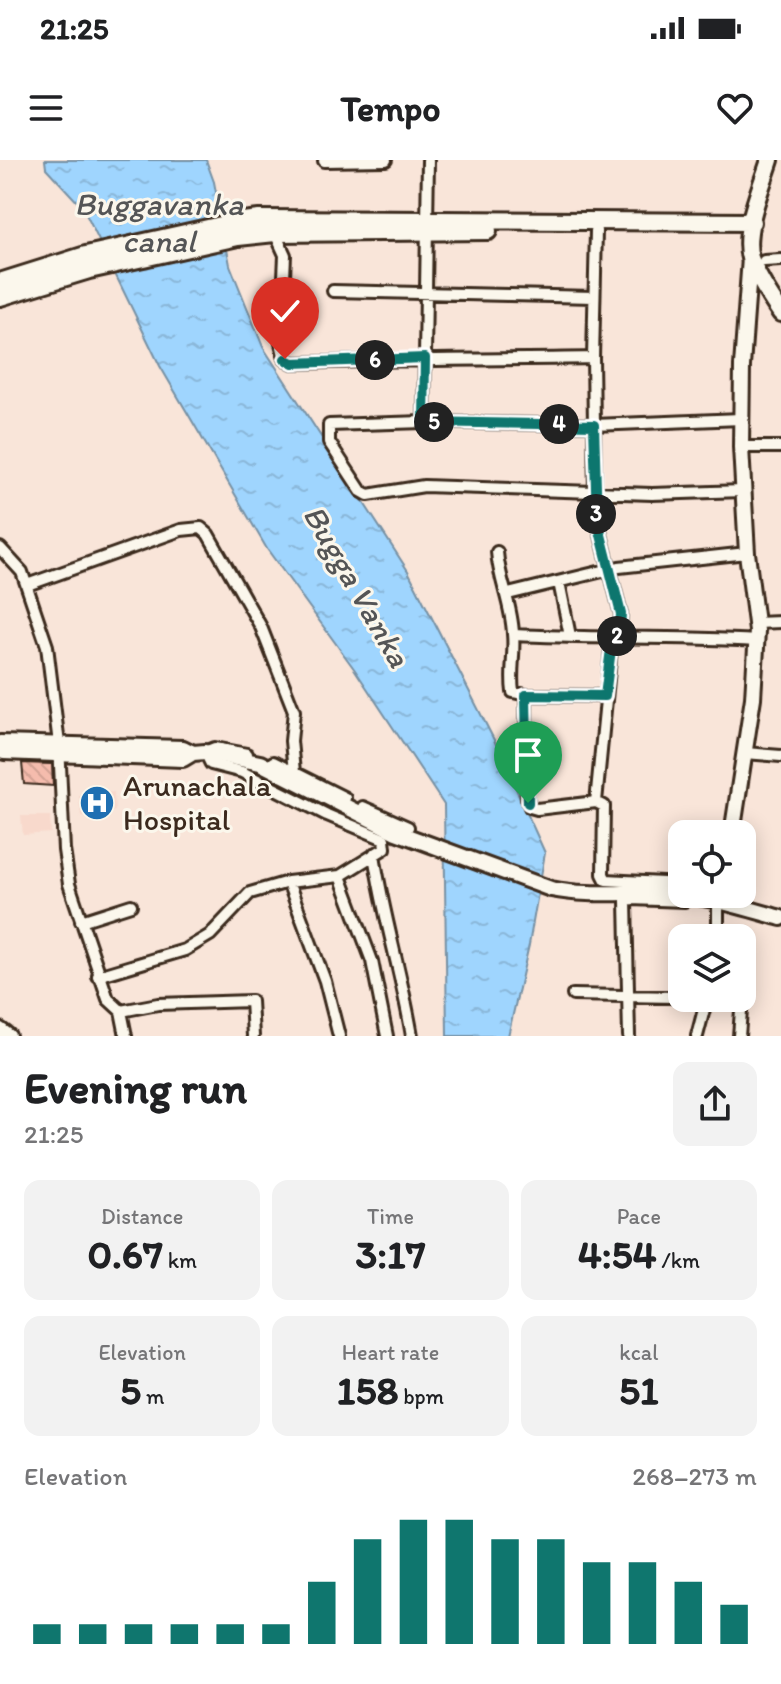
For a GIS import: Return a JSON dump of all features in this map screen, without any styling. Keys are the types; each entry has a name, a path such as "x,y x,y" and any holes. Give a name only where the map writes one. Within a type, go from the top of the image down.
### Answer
{"main road":[{"path":"770,160 751,226 781,294"},
{"path":"770,160 758,238 759,251 765,260 781,313"},
{"path":"0,282 237,230 259,219 596,231 751,226"},
{"path":"237,230 275,233 427,226 751,226"},
{"path":"734,820 753,698 756,641 741,447 746,298 765,260"},
{"path":"0,297 88,262"},
{"path":"0,743 60,749"},
{"path":"0,752 183,748 260,763 402,829 551,889 577,894 668,893"},
{"path":"750,908 781,918"},
{"path":"0,1030 8,1036"}],"street":[{"path":"324,161 386,160"},
{"path":"424,422 428,160"},
{"path":"596,231 593,358 595,493 597,519 621,614 620,628 611,649 596,802"},
{"path":"275,233 285,255 281,343 285,359 293,363 425,358 593,358"},
{"path":"333,291 594,297"},
{"path":"741,419 594,425 424,422 329,425 329,442 361,491 368,495 424,486 652,494 743,491"},
{"path":"741,447 781,447"},
{"path":"27,585 181,530 201,528 208,534 261,627 294,711 291,741 294,772"},
{"path":"0,548 22,572 47,646 60,749 64,850 69,884 98,976 108,999 121,1011 126,1036"},
{"path":"497,552 514,635 513,692 526,695 605,696"},
{"path":"508,594 609,569 747,553"},
{"path":"559,582 570,636"},
{"path":"756,623 781,622"},
{"path":"514,635 696,637 756,641"},
{"path":"526,695 527,798 530,807 537,809 596,802 604,806 603,874 606,880 668,883"},
{"path":"98,976 185,950 210,935 250,893 288,882 340,876 385,848 384,839 327,815 242,772 211,764 199,753 226,748 266,759 402,829"},
{"path":"745,753 781,756"},
{"path":"374,854 381,903 406,999 412,1036"},
{"path":"340,876 372,961 387,1036"},
{"path":"288,882 325,981 339,1036"},
{"path":"629,1036 626,901 668,900"},
{"path":"81,921 131,905"},
{"path":"573,995 668,998"},
{"path":"121,1011 158,1004 251,1001 253,1036"},
{"path":"697,1036 703,1012"},
{"path":"739,1036 741,1012"}],"shaded area":[{"name":"Arunachala Hospital","path":"114,792 115,811 81,817 79,795"},
{"path":"21,816 50,816 51,833 23,835"}],"water":[{"name":"Buggavanka canal","path":"45,160 206,160 214,182 230,265 263,347 408,571 494,740 545,853 529,945 508,1036 447,1036 444,805 355,670 267,549 160,366 83,208 46,168"}],"building":[{"path":"22,763 52,764 53,786 24,784"}],"place":[{"name":"Arunachala Hospital","path":"97,803"}],"route":[{"path":"285,359 293,363 425,358 424,422 594,425 597,519 621,614 620,628 611,649 605,696 526,695 528,803"}],"water label":[{"name":"Bugga Vanka","path":"357,586"}]}
